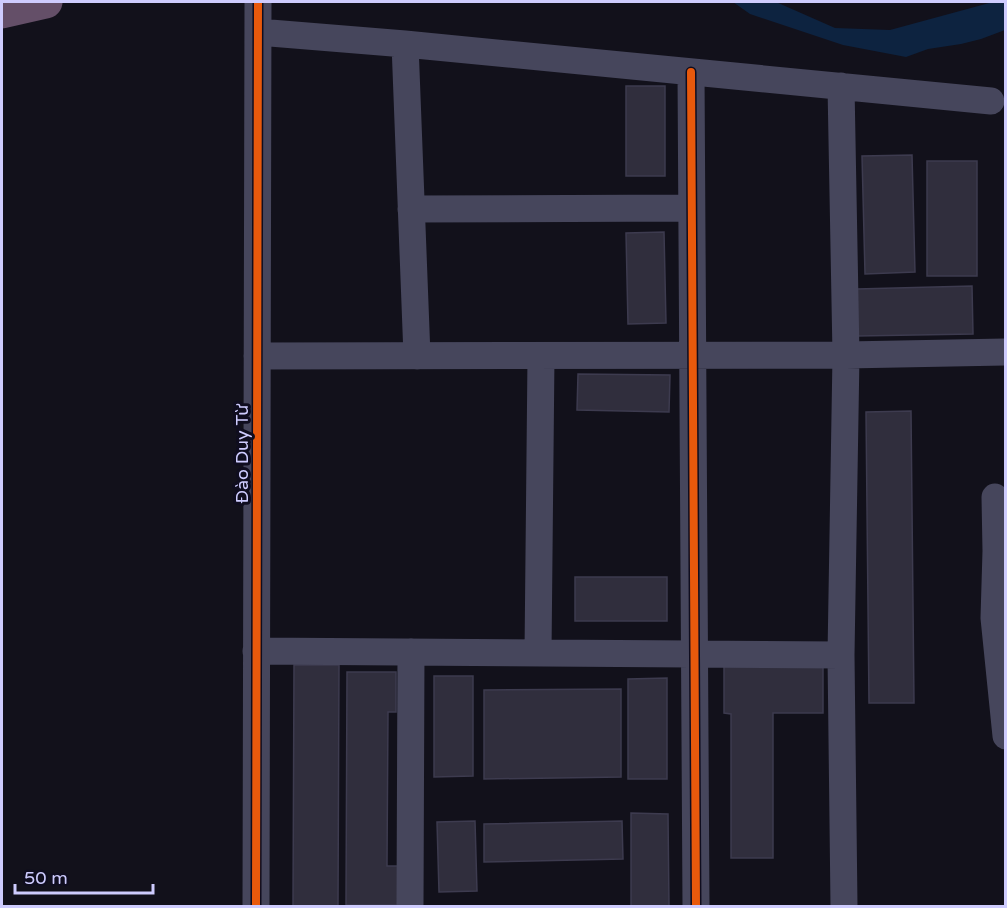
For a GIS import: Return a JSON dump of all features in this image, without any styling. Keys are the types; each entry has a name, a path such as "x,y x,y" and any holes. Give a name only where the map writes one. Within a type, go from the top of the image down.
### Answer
{"highway":[{"path":"2,12 46,2"}],"street":[{"name":"Đào Duy Từ","path":"256,906 258,2"},
{"path":"258,32 405,44 992,101"},
{"path":"405,44 417,356"},
{"path":"690,72 696,906"},
{"path":"841,86 846,355 841,655 844,906"},
{"path":"411,209 692,208"},
{"path":"257,356 692,356 1005,352"},
{"path":"538,653 541,356"},
{"path":"995,497 994,618 1005,736"},
{"path":"256,651 841,655"},
{"path":"410,906 411,652"}],"water":[{"path":"733,2 776,2 835,28 890,30 993,2 1005,2 1005,30 981,39 928,49 906,57 843,45 750,14"}],"building":[{"path":"626,86 665,86 665,176 626,176"},
{"path":"912,155 915,272 865,274 862,156"},
{"path":"927,161 977,161 977,276 927,276"},
{"path":"664,232 666,323 628,324 626,233"},
{"path":"972,286 973,334 857,336 857,289"},
{"path":"578,374 670,375 669,412 577,410"},
{"path":"911,411 914,703 869,703 866,412"},
{"path":"575,577 667,577 667,621 575,621"},
{"path":"294,665 339,665 338,906 293,906"},
{"path":"724,666 823,666 823,713 773,713 773,858 731,858 731,714 724,713"},
{"path":"347,672 396,672 396,712 388,712 387,866 398,866 398,905 346,905"},
{"path":"434,676 473,676 473,776 434,777"},
{"path":"667,678 667,779 628,779 628,679"},
{"path":"621,689 621,777 484,779 484,690"},
{"path":"631,813 668,814 669,906 631,906"},
{"path":"475,821 477,891 439,892 437,822"},
{"path":"622,821 623,859 484,862 484,824"}],"cycle path":[{"path":"256,906 258,2"},
{"path":"691,72 696,906"}]}
